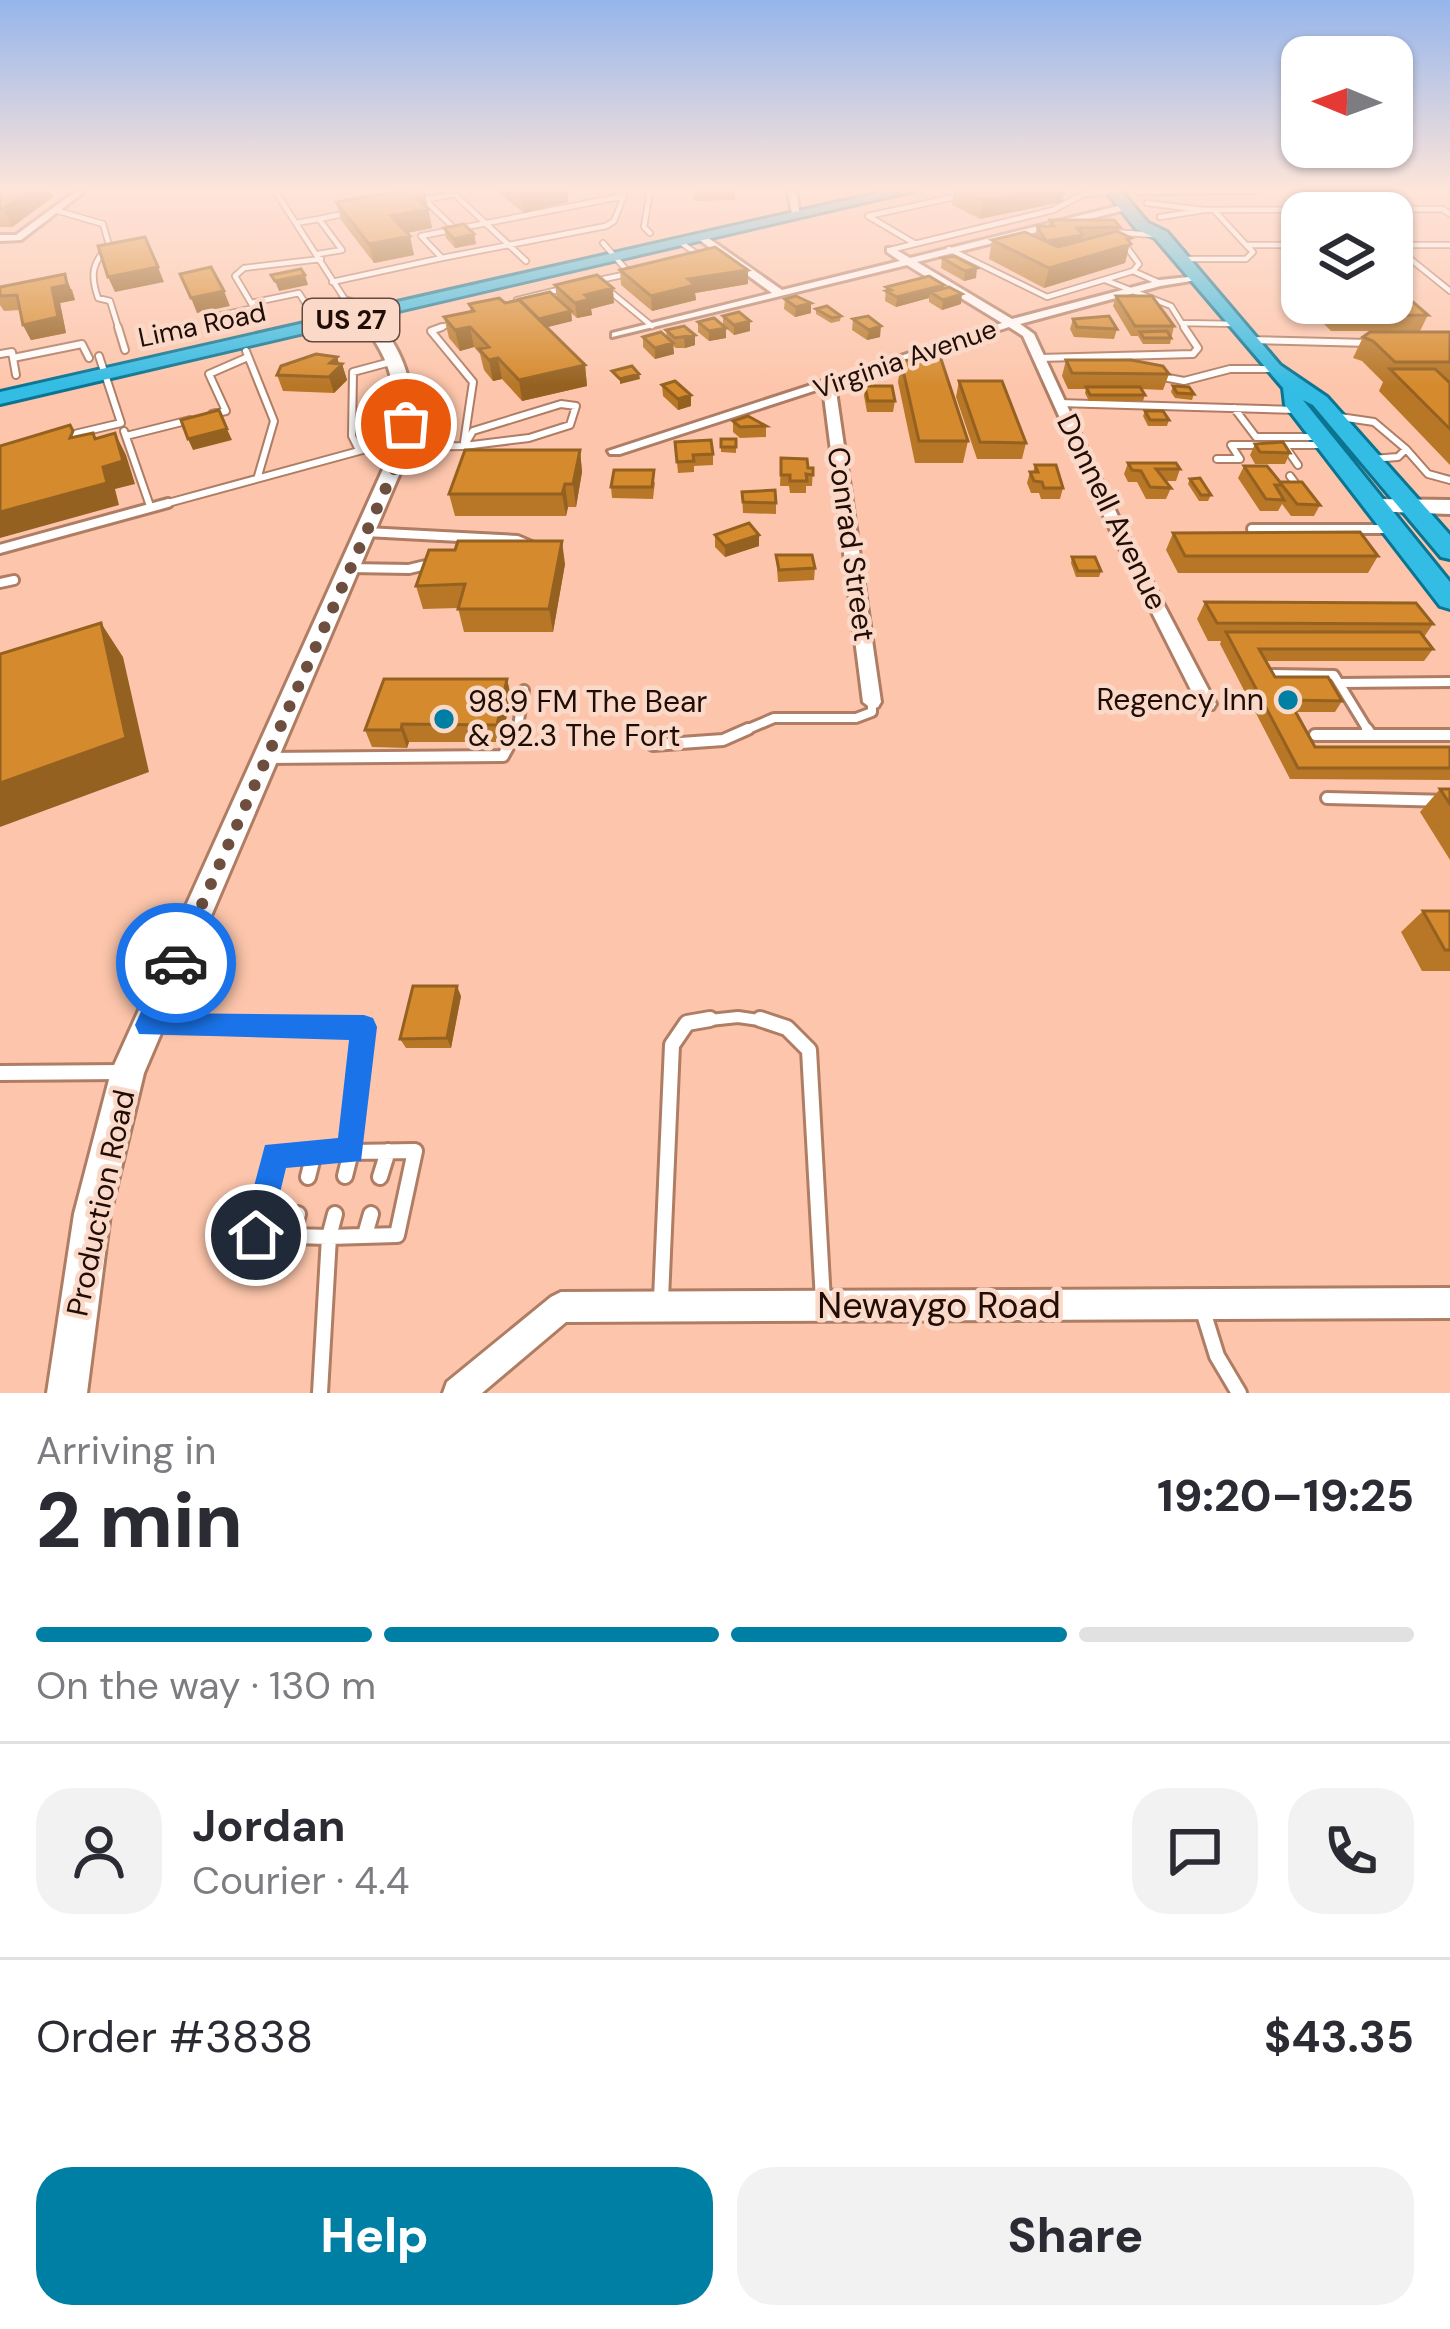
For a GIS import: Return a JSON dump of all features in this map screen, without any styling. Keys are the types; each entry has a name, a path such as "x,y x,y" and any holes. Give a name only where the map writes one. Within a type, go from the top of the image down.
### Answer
{"highway":[{"name":"Lima Road","path":"0,398 125,350 220,329 256,310 309,309 526,261 620,256"},
{"name":"Lima Road","path":"10,370 245,351 349,300 483,296 629,256"},
{"path":"1179,256 1274,369 1323,441 1450,600"},
{"path":"1296,399 1320,401 1450,551"}],"main road":[{"path":"1375,506 1450,507"}],"street":[{"path":"713,256 781,294"},
{"path":"901,256 1016,322"},
{"path":"616,335 923,256"},
{"name":"Virginia Avenue","path":"615,452 1016,322 1160,283 1198,279"},
{"name":"Production Road","path":"68,1393 92,1214 128,1072 402,443 408,390 396,361 349,300"},
{"name":"Donnell Avenue","path":"1016,322 1028,334 1115,527 1207,704"},
{"name":"Conrad Street","path":"829,386 872,702"},
{"name":"Newaygo Road","path":"458,1393 562,1307 1450,1303"}],"lane":[{"path":"96,256 89,270 98,298 110,301 125,350"},
{"path":"256,310 235,276 244,268 323,256"},
{"path":"320,257 349,300 452,256"},
{"path":"521,256 526,261"},
{"path":"964,256 1047,297 1133,271 1138,264 1132,256"},
{"path":"1181,260 1249,256"},
{"path":"517,300 597,281 617,258 645,270"},
{"path":"1413,262 1450,291"},
{"path":"1133,271 1160,283"},
{"path":"1042,365 1193,354 1198,348 1171,306 1105,280"},
{"path":"597,281 652,326"},
{"path":"1060,293 1081,304"},
{"path":"462,320 431,331 473,382 464,448"},
{"path":"1182,323 1386,343"},
{"path":"125,436 226,411 209,374 245,351 274,421 258,476"},
{"path":"0,354 12,352 10,370"},
{"path":"358,448 352,436 353,372 396,361"},
{"path":"98,363 150,506"},
{"path":"1042,365 1065,372"},
{"path":"1146,372 1174,382 1201,382 1226,369 1274,369"},
{"path":"1060,403 1234,408 1296,399"},
{"path":"0,549 358,448 402,443 464,448 503,445 564,428 576,419 576,406 561,404 472,431 464,448"},
{"path":"1234,408 1256,437 1323,441"},
{"path":"1333,416 1368,416 1389,428 1428,474 1450,480"},
{"path":"60,437 121,423"},
{"path":"1217,459 1240,459 1231,445 1323,441"},
{"path":"1284,445 1298,465"},
{"path":"1371,459 1398,458 1406,448"},
{"path":"1290,476 1304,494"},
{"path":"1317,511 1330,529"},
{"path":"1252,529 1393,529"},
{"path":"366,532 451,540 517,539 531,546 528,557"},
{"path":"350,568 409,569 445,560"},
{"path":"0,583 14,580"},
{"path":"1273,674 1334,675 1371,735"},
{"path":"1339,682 1450,682"},
{"path":"266,758 503,756 517,735 524,691"},
{"path":"652,745 723,740 774,718 856,718 872,712 872,702"},
{"path":"1315,736 1450,735"},
{"path":"1327,798 1450,801"},
{"path":"661,1307 668,1064 678,1032 687,1023 704,1020 770,1020 801,1036 809,1050 823,1306"},
{"path":"148,1025 364,1027 345,1176"},
{"path":"0,1073 128,1072"},
{"path":"415,1150 397,1234 256,1235 275,1155 388,1151 415,1150"},
{"path":"380,1177 388,1151"},
{"path":"308,1177 314,1153"},
{"path":"292,1235 298,1214"},
{"path":"320,1393 329,1237 335,1214"},
{"path":"365,1235 371,1214"},
{"path":"1201,1304 1216,1356 1239,1393"}],"building":[{"path":"101,256 153,256 158,267 108,277"},
{"path":"678,256 728,256 748,270 688,279 695,285 651,296 620,270"},
{"path":"954,256 977,268 965,271 942,258"},
{"path":"1025,256 1090,256 1049,268"},
{"path":"211,267 224,291 191,298 180,274"},
{"path":"301,269 305,275 275,281 271,275"},
{"path":"65,274 67,285 52,288 58,317 23,325 17,295 0,296 0,287"},
{"path":"597,275 613,288 585,295 590,299 575,303 555,285"},
{"path":"929,276 944,285 897,297 886,291 891,290 886,287"},
{"path":"949,287 962,294 943,300 930,292"},
{"path":"550,292 571,311 539,319 519,299"},
{"path":"796,296 811,303 796,307 785,299"},
{"path":"1116,296 1152,296 1174,326 1135,326"},
{"path":"499,298 505,303 519,300 585,365 519,380 498,358 489,360 479,349 489,347 470,327 455,330 444,317 474,311 469,304"},
{"path":"1413,302 1428,315 1413,315"},
{"path":"827,306 841,316 832,318 816,309"},
{"path":"739,312 750,321 734,325 723,316"},
{"path":"868,316 881,326 869,330 853,319"},
{"path":"1109,316 1117,329 1077,327 1073,319"},
{"path":"714,318 726,328 709,331 698,322"},
{"path":"684,326 695,335 675,338 666,330"},
{"path":"1167,331 1171,338 1144,338 1140,332"},
{"path":"661,332 673,343 655,348 643,337"},
{"path":"1370,332 1450,332 1450,362 1395,362 1363,337"},
{"path":"316,354 337,357 330,363 342,364 329,377 277,375 281,366"},
{"path":"940,356 968,441 919,441 901,361"},
{"path":"1066,360 1131,360 1163,366 1169,374 1072,373"},
{"path":"632,366 639,374 620,379 612,371"},
{"path":"1390,369 1435,369 1450,383 1450,429"},
{"path":"675,381 691,395 678,399 662,385"},
{"path":"959,381 1002,381 1026,443 980,442"},
{"path":"865,386 892,386 895,401 868,401"},
{"path":"1173,386 1189,387 1194,394 1177,393"},
{"path":"1086,387 1140,387 1145,395 1090,395"},
{"path":"219,410 227,429 188,439 181,420"},
{"path":"1145,411 1163,411 1169,420 1150,420"},
{"path":"748,416 766,426 740,427 733,421"},
{"path":"70,425 70,438 93,433 95,439 115,433 123,461 103,467 107,483 0,512 0,446"},
{"path":"721,439 736,439 736,447 721,447"},
{"path":"711,440 713,454 677,462 675,442"},
{"path":"1283,442 1290,453 1260,452 1255,444"},
{"path":"465,450 580,450 573,484 565,484 562,494 449,494"},
{"path":"781,458 807,459 813,475 806,474 807,481 790,481 790,475 781,475"},
{"path":"1128,463 1176,463 1180,469 1156,469 1171,488 1150,487 1141,471 1132,470"},
{"path":"1035,465 1056,465 1063,488 1044,488 1042,482 1034,481 1030,472 1038,472"},
{"path":"1244,466 1267,466 1280,482 1302,482 1320,505 1297,504 1282,485 1275,485 1284,500 1266,499"},
{"path":"614,470 654,470 652,487 611,487"},
{"path":"1200,478 1211,495 1201,495 1190,479"},
{"path":"775,490 776,503 743,502 742,492"},
{"path":"749,523 759,535 725,546 715,535"},
{"path":"1360,532 1378,556 1185,556 1173,533"},
{"path":"458,541 562,541 549,609 458,609 465,584 416,586 429,550 455,550"},
{"path":"776,555 812,555 815,568 779,570"},
{"path":"1072,557 1095,557 1101,571 1078,571"},
{"path":"1205,602 1416,603 1433,624 1217,623"},
{"path":"101,623 126,738 0,783 0,654"},
{"path":"1226,632 1420,632 1433,649 1259,649 1275,677 1328,677 1342,701 1289,700 1315,747 1450,747 1450,768 1298,768"},
{"path":"384,679 507,679 497,725 402,724 401,730 365,730"},
{"path":"1423,911 1450,911 1450,950 1445,950"},
{"path":"413,986 457,986 447,1038 400,1039"}],"way so far":[{"path":"176,963 397,463 406,424"}],"place":[{"name":"Regency Inn","path":"1288,700"},
{"name":"98.9 FM The Bear & 92.3 The Fort","path":"444,719"}],"route":[{"path":"176,963 148,1025 364,1027 351,1151 275,1155 256,1235"}]}
